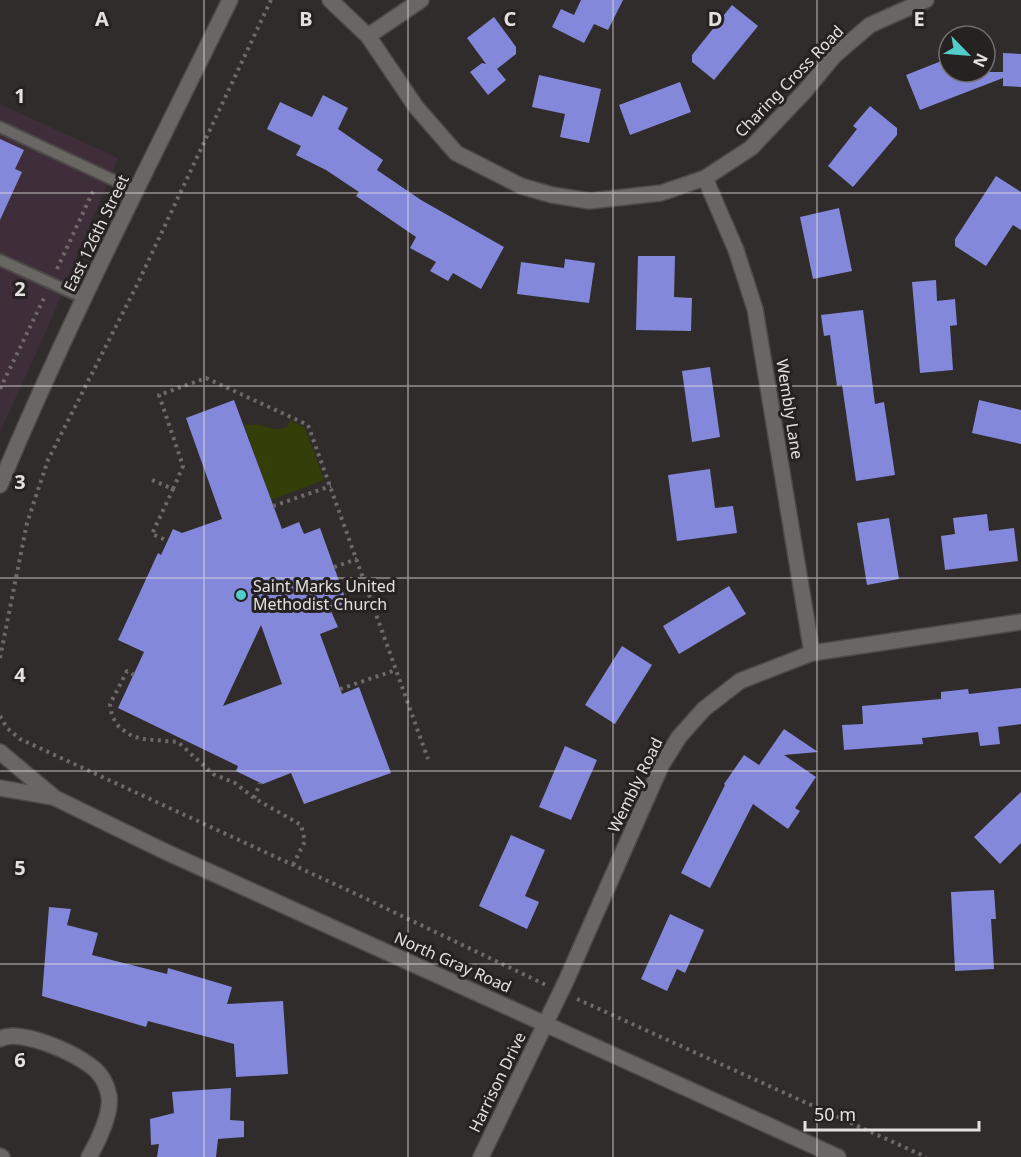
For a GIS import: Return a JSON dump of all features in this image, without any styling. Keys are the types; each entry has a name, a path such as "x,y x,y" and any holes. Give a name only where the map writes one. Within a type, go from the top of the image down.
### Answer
{"street":[{"name":"East 126th Street","path":"0,485 84,298 230,0"},
{"name":"Charing Cross Road","path":"330,0 368,36 416,107 456,153 521,186 552,195 590,201 661,193 705,178 752,148 834,57 870,25 926,0"},
{"path":"368,36 421,0"},
{"name":"Wembly Lane","path":"705,178 736,250 755,309 812,653"},
{"name":"Wembly Road","path":"545,1023 661,766 679,737 704,709 740,681 812,653 1021,622"},
{"name":"North Gray Road","path":"0,752 55,798 166,852 838,1157"},
{"name":"North Gray Road","path":"0,788 55,798"},
{"name":"Harrison Drive","path":"481,1157 545,1023"},
{"path":"0,1039 13,1035 48,1043 88,1064 100,1074 109,1094 109,1107 103,1127 88,1157"}],"lane":[{"path":"0,127 136,191"},
{"path":"0,260 84,298"}],"path":[{"path":"0,658 27,523 48,460 137,285 271,0"},
{"path":"168,541 152,534 183,466 159,395 206,378 308,425 428,759"},
{"path":"152,480 173,489"},
{"path":"273,506 331,486"},
{"path":"334,567 357,559"},
{"path":"340,689 396,670"},
{"path":"134,675 127,671 110,704 112,716 119,727 132,736 143,739 179,740 213,774 235,783 254,798 301,825 305,841 293,865"},
{"path":"0,716 7,728 20,739 561,991 926,1157"},
{"path":"254,798 260,783"}],"shaded area":[{"path":"0,104 118,158 48,327 0,432"}],"green space":[{"path":"290,420 305,428 324,480 271,500 244,425 280,429 287,427"}],"building":[{"path":"581,0 623,0 608,30 594,24 584,43 552,27 561,9 574,15"},
{"path":"732,5 758,26 714,80 692,62 692,55"},
{"path":"494,17 516,47 516,54 497,69 506,80 488,95 470,72 482,63 486,64 467,38"},
{"path":"1003,53 1021,54 1021,87 1003,86 1003,78 997,80 997,72 1003,72"},
{"path":"937,63 937,84 987,84 920,110 906,75"},
{"path":"539,75 601,89 589,143 560,137 565,114 532,107"},
{"path":"680,82 691,112 630,135 619,105"},
{"path":"323,95 348,108 338,129 383,160 377,170 421,200 504,247 481,289 453,273 448,281 430,271 436,262 410,248 416,237 356,196 359,192 326,170 296,155 301,146 267,129 280,102 312,117"},
{"path":"870,106 897,128 897,135 853,187 828,166 857,129 853,126"},
{"path":"0,139 24,150 15,169 22,172 0,220"},
{"path":"996,176 1021,192 1021,230 1013,225 986,266 955,246 955,239"},
{"path":"839,208 852,271 813,279 800,217"},
{"path":"638,256 675,256 674,297 692,298 691,331 636,330"},
{"path":"565,259 595,263 589,303 517,294 521,262 564,268"},
{"path":"936,280 937,301 955,299 957,325 950,326 953,370 920,373 912,282"},
{"path":"863,310 875,404 884,402 895,475 856,481 842,385 837,386 830,335 824,336 821,315"},
{"path":"710,367 720,437 692,442 682,371"},
{"name":"Saint Marks United Methodist Church","path":"234,400 282,529 299,522 304,534 320,528 347,603 330,609 338,627 320,634 342,694 359,687 391,773 304,804 291,773 263,784 236,771 238,766 118,708 144,652 118,640 158,553 161,555 173,529 182,533 222,519 186,418","holes":["261,625 282,684 223,706"]},
{"path":"979,400 1021,410 1021,444 972,433"},
{"path":"710,469 715,508 733,506 737,533 677,541 668,475"},
{"path":"987,514 989,531 1014,528 1018,561 945,570 941,536 955,534 953,518"},
{"path":"889,518 899,579 867,585 857,523"},
{"path":"729,586 746,614 679,654 663,626"},
{"path":"622,646 652,665 615,724 585,705"},
{"path":"1021,688 1021,724 998,727 1000,744 980,746 978,732 922,738 923,744 844,750 842,725 863,724 862,706 941,699 941,692 968,689 969,694"},
{"path":"784,729 818,752 784,755 816,777 795,808 800,811 788,829 753,804 710,888 681,873 724,784 744,755 759,765"},
{"path":"565,746 597,760 571,820 539,807"},
{"path":"1021,792 1021,843 1000,864 974,837"},
{"path":"511,835 545,850 525,896 539,902 527,929 479,906"},
{"path":"994,890 996,919 991,919 994,969 955,971 951,892"},
{"path":"49,907 71,909 67,925 98,933 92,955 167,974 168,968 232,987 227,1004 283,1001 288,1074 236,1077 234,1044 148,1021 146,1027 42,996"},
{"path":"670,914 704,930 685,973 677,969 667,991 641,979"},
{"path":"231,1088 230,1120 244,1121 244,1137 218,1139 216,1157 157,1157 159,1144 151,1145 150,1119 174,1113 172,1092"}],"place":[{"name":"Saint Marks United Methodist Church","path":"241,595"}]}
